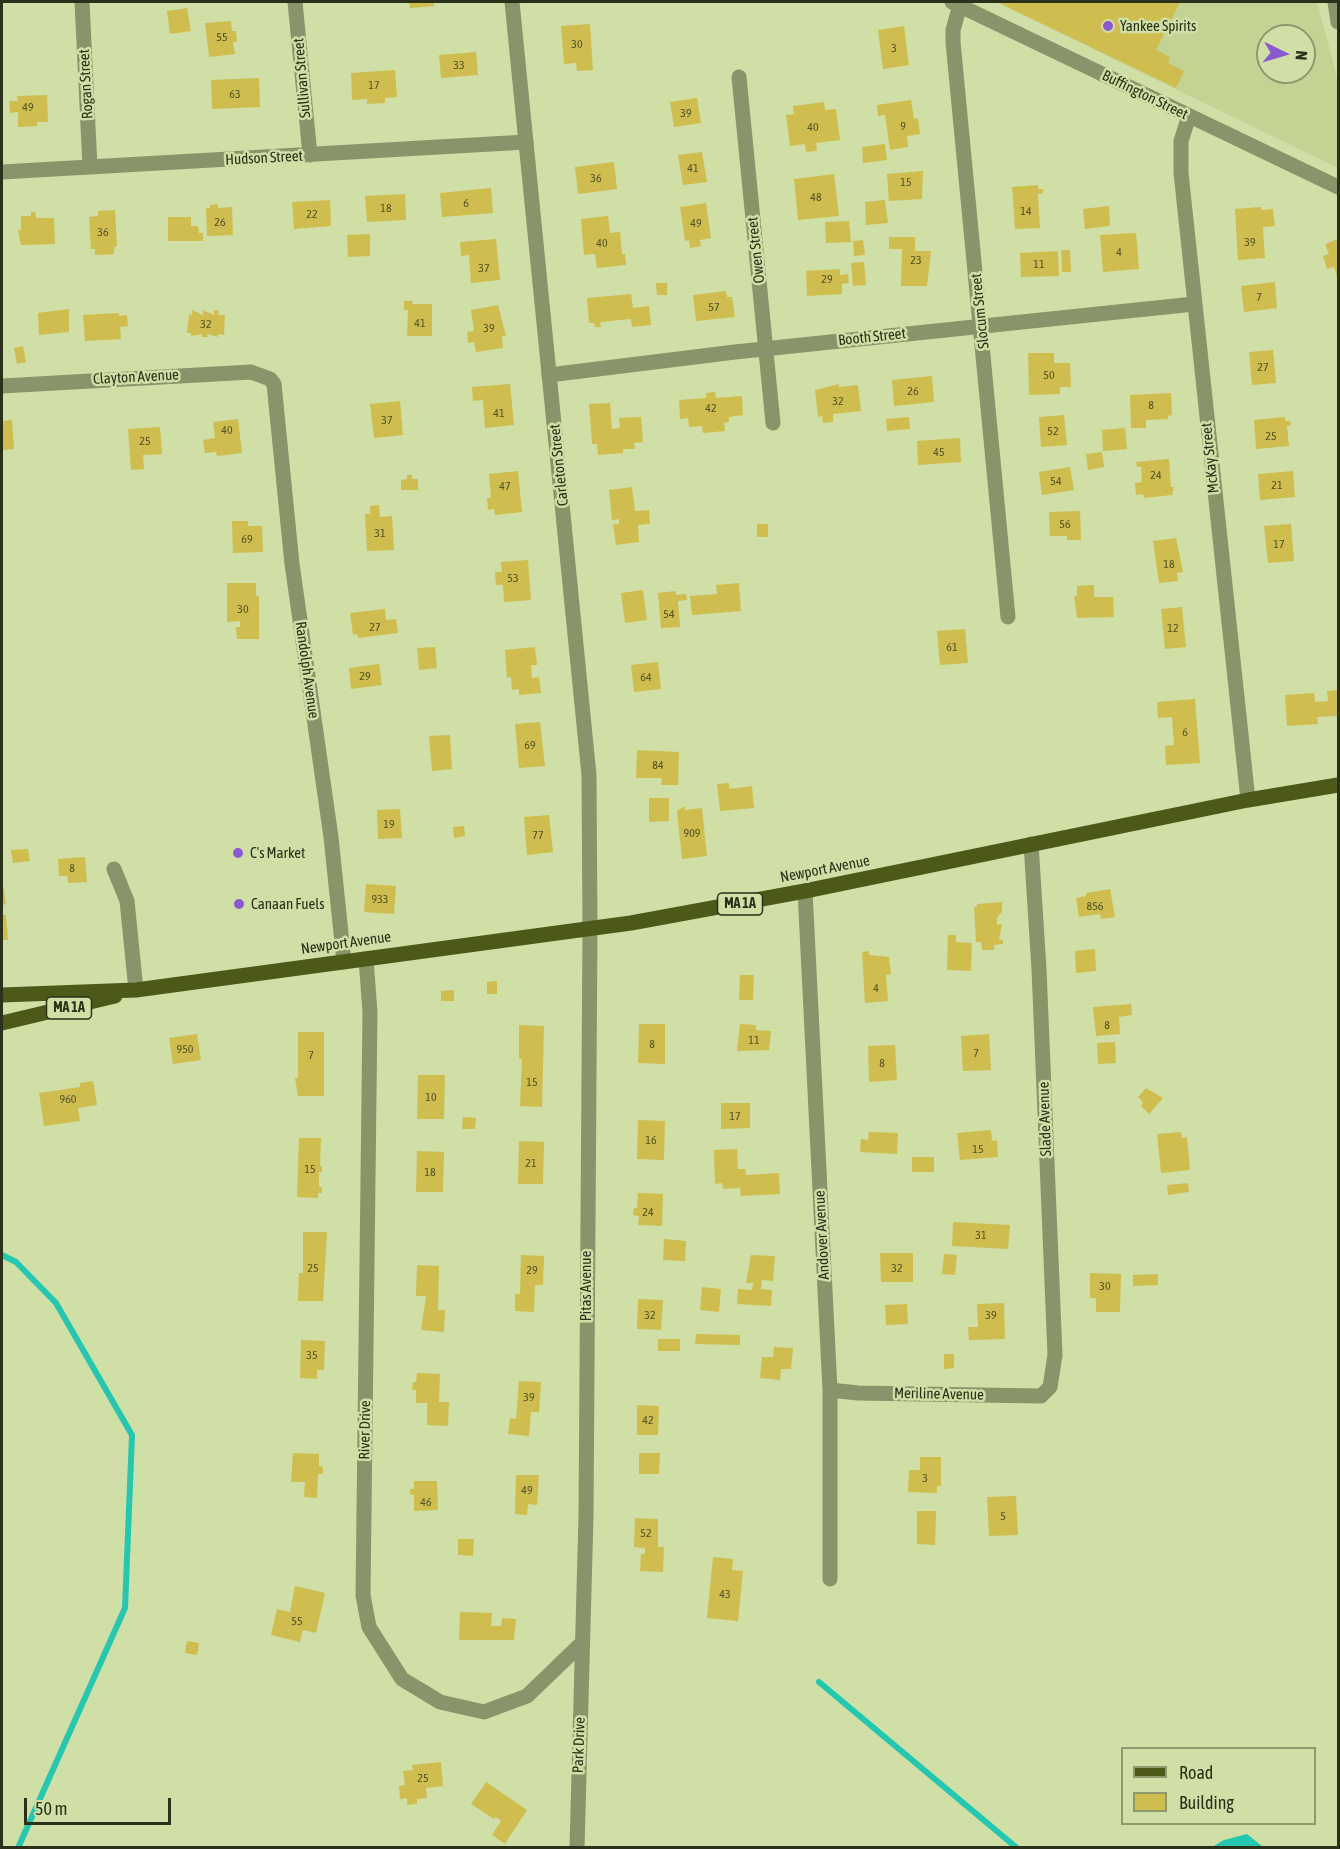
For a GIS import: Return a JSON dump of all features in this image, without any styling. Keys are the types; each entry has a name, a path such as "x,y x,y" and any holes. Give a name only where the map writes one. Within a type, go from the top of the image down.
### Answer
{"main road":[{"name":"Newport Avenue","path":"2,995 136,990 590,929 805,891 1248,800 1338,784"},
{"name":"Newport Avenue","path":"2,1023 136,990"}],"street":[{"name":"Rogan Street","path":"82,2 90,167"},
{"name":"Sullivan Street","path":"295,2 310,155"},
{"name":"Carleton Street","path":"512,2 589,775 590,929"},
{"path":"1335,2 1338,22"},
{"name":"Buffington Street","path":"956,3 1338,187"},
{"name":"Slocum Street","path":"956,3 953,42 982,325 1008,617"},
{"name":"Owen Street","path":"739,77 773,423"},
{"name":"McKay Street","path":"1189,116 1180,156 1248,800"},
{"name":"Hudson Street","path":"2,172 526,142"},
{"name":"Booth Street","path":"549,375 982,325 1194,304"},
{"name":"Clayton Avenue","path":"2,386 251,372 270,380"},
{"name":"Randolph Avenue","path":"270,380 274,384 292,564 331,837 344,962"},
{"name":"Slade Avenue","path":"1031,844 1039,969 1055,1355 1053,1377 1047,1392"},
{"path":"114,869 127,901 136,990"},
{"name":"Andover Avenue","path":"805,891 830,1390 830,1579"},
{"name":"Pitas Avenue","path":"582,1643 586,1516 586,1223 590,929"},
{"name":"River Drive","path":"366,959 370,1012 363,1595 369,1627 402,1679 440,1702 484,1712 527,1696 582,1643"},
{"name":"Meriline Avenue","path":"830,1390 1041,1396 1047,1392"},
{"name":"Park Drive","path":"577,1848 582,1643"}],"shaded area":[{"path":"996,2 1317,2 1338,81 1338,168"}],"water":[{"path":"1247,1834 1263,1847 1212,1847 1224,1840"}],"building":[{"path":"409,2 434,2 434,6 410,8"},
{"name":"Yankee Spirits","path":"997,2 1180,2 1156,50 1170,57 1168,63 1184,71 1176,88"},
{"path":"187,8 191,31 170,34 167,11"},
{"path":"231,21 232,31 236,31 237,42 233,42 235,54 209,57 205,23"},
{"path":"590,24 593,70 577,71 576,63 564,64 561,26"},
{"path":"904,26 909,65 883,69 878,30"},
{"path":"476,52 478,75 441,78 439,55"},
{"path":"395,70 397,97 385,98 385,103 367,104 367,99 352,100 351,73"},
{"path":"259,78 260,107 212,109 211,80"},
{"path":"47,95 48,122 37,122 37,126 18,127 18,112 10,113 9,101 18,101 17,96"},
{"path":"697,98 701,123 674,127 670,102"},
{"path":"911,100 914,119 918,118 920,134 907,136 908,147 890,150 885,115 878,116 877,105"},
{"path":"824,102 825,110 836,109 840,140 816,143 817,151 806,152 805,144 790,146 786,115 794,114 793,106"},
{"path":"885,144 887,160 863,163 862,147"},
{"path":"702,152 707,182 683,185 678,155"},
{"path":"614,162 617,189 578,194 575,167"},
{"path":"923,171 922,199 889,201 887,174"},
{"path":"834,174 839,216 798,220 794,179"},
{"path":"1038,185 1038,189 1043,189 1043,193 1038,194 1040,228 1015,229 1012,187"},
{"path":"491,188 493,213 442,217 440,193"},
{"path":"405,194 406,220 367,222 365,196"},
{"path":"330,200 331,226 294,229 292,202"},
{"path":"885,200 888,223 866,225 865,202"},
{"path":"706,203 711,238 700,240 701,246 690,248 689,240 685,241 680,207"},
{"path":"218,204 218,208 232,207 233,235 207,236 206,208"},
{"path":"1109,206 1110,226 1085,229 1083,209"},
{"path":"1261,207 1261,210 1273,209 1275,226 1263,227 1265,258 1238,260 1235,209"},
{"path":"115,210 117,246 114,247 114,254 95,255 95,249 91,249 89,217 98,216 98,211"},
{"path":"31,212 35,212 36,218 54,218 55,244 21,245 18,230 21,230 21,216 31,216"},
{"path":"608,216 610,233 620,232 622,254 625,254 626,265 597,268 595,254 584,255 581,219"},
{"path":"168,217 191,217 191,226 198,226 199,233 203,233 203,241 168,241"},
{"path":"849,221 851,242 826,243 825,222"},
{"path":"1136,233 1139,269 1103,272 1100,235"},
{"path":"370,234 370,256 348,257 347,235"},
{"path":"889,237 915,237 915,251 931,251 927,286 901,286 902,249 889,249"},
{"path":"496,239 500,280 471,283 469,255 461,256 460,242"},
{"path":"1338,239 1338,280 1334,267 1327,269 1323,256 1329,254 1325,244"},
{"path":"863,240 865,255 854,256 853,241"},
{"path":"1061,250 1070,250 1071,272 1062,272"},
{"path":"1058,251 1059,276 1021,277 1020,253"},
{"path":"864,262 866,285 853,286 851,263"},
{"path":"840,269 840,275 848,274 849,283 842,284 842,294 807,296 806,271"},
{"path":"1275,282 1277,308 1244,312 1241,286"},
{"path":"656,283 667,283 667,295 657,295"},
{"path":"726,291 727,297 732,297 735,317 696,321 693,295"},
{"path":"631,294 633,308 649,306 651,325 632,327 631,319 600,322 601,327 595,327 594,323 589,323 587,298"},
{"path":"404,301 413,301 412,304 432,304 432,336 407,336 408,310 404,310"},
{"path":"498,305 506,336 502,336 503,348 476,352 474,342 468,343 467,332 474,331 471,310"},
{"path":"69,309 69,332 39,335 38,313"},
{"path":"192,310 203,315 203,310 214,315 214,310 219,311 218,315 225,315 224,335 218,334 218,337 207,334 208,337 202,337 202,334 191,336 191,333 187,333 189,314 192,315"},
{"path":"119,313 119,316 127,315 128,326 120,327 121,339 85,341 83,315"},
{"path":"23,346 26,362 17,364 14,348"},
{"path":"1273,350 1276,383 1252,385 1249,352"},
{"path":"1028,353 1054,353 1054,363 1070,363 1071,387 1060,387 1060,394 1029,395"},
{"path":"932,376 934,402 894,406 892,380"},
{"path":"510,384 514,425 485,428 483,400 473,401 472,387"},
{"path":"839,384 839,387 858,385 861,411 833,414 833,422 823,423 822,416 818,417 815,390"},
{"path":"715,392 716,398 742,396 743,415 729,417 729,422 724,423 725,431 703,433 702,426 689,427 688,418 680,419 679,400 706,398 706,393"},
{"path":"1171,393 1172,415 1168,416 1168,419 1146,420 1146,428 1131,428 1130,395"},
{"path":"400,401 403,435 374,438 370,404"},
{"path":"610,403 612,429 620,428 619,418 641,417 643,442 634,443 635,449 623,449 623,453 598,455 597,444 592,444 589,404"},
{"path":"1064,415 1067,445 1041,447 1039,417"},
{"path":"909,417 910,429 887,431 886,419"},
{"path":"1285,417 1285,421 1290,421 1291,425 1287,426 1289,446 1256,449 1254,420"},
{"path":"238,419 242,453 217,456 216,452 205,453 203,440 215,438 213,422"},
{"path":"12,420 14,449 2,450 2,421"},
{"path":"160,427 162,454 143,455 144,469 131,470 128,429"},
{"path":"1125,428 1127,449 1103,451 1102,430"},
{"path":"960,438 961,462 918,465 917,441"},
{"path":"1102,452 1104,467 1088,470 1086,454"},
{"path":"1169,459 1171,487 1174,487 1172,495 1144,498 1143,494 1136,495 1135,483 1142,482 1141,467 1137,467 1136,462"},
{"path":"1070,467 1074,490 1042,495 1039,472"},
{"path":"518,471 522,512 495,515 494,509 488,510 487,498 491,498 489,474"},
{"path":"1293,471 1295,497 1260,500 1258,474"},
{"path":"407,475 412,475 412,479 418,479 418,490 401,490 401,480 407,479"},
{"path":"632,487 635,511 649,510 650,524 638,525 639,542 616,545 613,524 619,524 619,519 612,520 609,490"},
{"path":"379,505 380,517 392,516 394,550 367,551 365,514 370,514 370,506"},
{"path":"1080,511 1081,540 1067,540 1067,536 1050,536 1049,512"},
{"path":"232,521 248,521 248,526 262,526 263,552 233,553"},
{"path":"757,524 768,524 768,537 757,537"},
{"path":"1291,524 1294,561 1268,563 1264,526"},
{"path":"1176,538 1183,572 1177,573 1178,581 1159,583 1153,541"},
{"path":"528,560 531,600 504,602 503,585 496,585 495,572 502,572 501,562"},
{"path":"227,583 256,583 256,596 259,596 259,639 237,639 236,627 240,627 240,621 227,622"},
{"path":"739,583 741,611 692,615 690,596 717,594 716,585"},
{"path":"1094,585 1094,597 1113,597 1114,617 1077,618 1074,596 1077,596 1077,586"},
{"path":"643,590 647,620 625,623 621,593"},
{"path":"676,591 676,595 686,594 687,600 678,601 680,627 661,628 658,593"},
{"path":"1182,607 1186,647 1165,649 1161,609"},
{"path":"385,609 386,620 396,619 398,633 358,638 357,634 353,635 350,613"},
{"path":"965,629 968,663 940,665 937,631"},
{"path":"435,647 437,668 419,670 417,648"},
{"path":"535,647 537,665 531,665 532,678 539,677 541,693 519,695 519,689 512,690 511,677 507,678 505,650"},
{"path":"658,662 661,689 634,692 631,665"},
{"path":"379,664 382,685 351,689 349,668"},
{"path":"1338,690 1338,716 1317,717 1318,724 1287,726 1285,695 1314,693 1315,702 1328,701 1327,691"},
{"path":"1195,699 1200,763 1166,765 1165,746 1174,745 1172,717 1158,718 1157,702"},
{"path":"540,722 545,766 519,768 515,724"},
{"path":"450,735 452,769 432,771 429,736"},
{"path":"637,750 679,752 678,785 661,785 662,778 636,778"},
{"path":"729,783 729,789 752,786 754,808 720,811 717,784"},
{"path":"649,798 669,798 669,821 649,822"},
{"path":"685,806 685,810 702,808 707,856 682,859 677,811"},
{"path":"400,809 402,838 378,839 377,810"},
{"path":"549,815 553,852 527,855 524,817"},
{"path":"464,826 465,836 454,838 453,827"},
{"path":"28,849 30,861 13,863 11,850"},
{"path":"85,857 87,882 68,883 67,876 59,876 58,859"},
{"path":"2,878 6,904 2,905"},
{"path":"366,884 396,886 394,914 364,912"},
{"path":"1110,889 1115,917 1101,919 1100,914 1079,917 1076,898 1086,896 1086,893"},
{"path":"1002,902 1002,912 997,918 997,925 1002,924 999,940 1003,940 1003,944 994,945 994,950 982,950 981,942 976,942 974,907 977,907 977,904"},
{"path":"2,915 6,915 8,940 2,940"},
{"path":"948,935 956,935 956,942 972,943 971,971 947,970"},
{"path":"1095,949 1096,971 1076,973 1075,951"},
{"path":"869,951 869,955 889,957 891,974 886,975 888,1001 865,1003 862,952"},
{"path":"740,975 754,975 753,1000 739,1000"},
{"path":"497,981 497,994 487,994 487,982"},
{"path":"454,990 454,1001 441,1001 441,991"},
{"path":"1131,1004 1132,1015 1119,1017 1120,1034 1096,1036 1093,1007"},
{"path":"639,1024 665,1024 665,1064 638,1063"},
{"path":"740,1024 756,1025 756,1030 771,1031 769,1050 737,1051"},
{"path":"519,1025 544,1026 542,1107 520,1106 522,1059 519,1059"},
{"path":"298,1032 324,1032 324,1096 298,1096 295,1078 298,1078"},
{"path":"197,1034 201,1060 173,1064 169,1038"},
{"path":"989,1034 991,1070 963,1071 961,1036"},
{"path":"1115,1042 1116,1063 1098,1064 1097,1043"},
{"path":"895,1045 897,1080 869,1082 868,1046"},
{"path":"418,1075 445,1075 444,1119 417,1119"},
{"path":"93,1081 97,1105 78,1108 80,1121 44,1126 39,1093 80,1087 80,1083"},
{"path":"1146,1088 1163,1098 1149,1114 1141,1106 1143,1102 1138,1097"},
{"path":"721,1103 750,1103 750,1128 721,1129"},
{"path":"463,1117 476,1118 475,1129 462,1129"},
{"path":"638,1120 665,1121 664,1160 637,1159"},
{"path":"991,1130 992,1141 997,1140 998,1157 960,1160 957,1133"},
{"path":"869,1132 898,1133 897,1154 860,1152 861,1139 868,1140"},
{"path":"1181,1132 1182,1138 1187,1137 1190,1170 1161,1173 1157,1134"},
{"path":"299,1138 321,1138 320,1166 322,1166 322,1172 319,1172 319,1187 322,1187 322,1193 318,1193 318,1198 297,1197"},
{"path":"519,1141 544,1142 543,1184 518,1184"},
{"path":"737,1149 738,1169 745,1169 746,1175 779,1173 780,1194 741,1196 740,1188 723,1189 722,1183 715,1184 714,1150"},
{"path":"417,1151 444,1152 443,1192 416,1192"},
{"path":"912,1157 934,1157 934,1172 912,1172"},
{"path":"1188,1183 1189,1192 1168,1195 1167,1185"},
{"path":"638,1193 663,1194 662,1226 638,1225 639,1216 633,1215 634,1208 637,1208"},
{"path":"953,1222 1010,1225 1008,1249 952,1246"},
{"path":"303,1232 327,1232 323,1301 298,1301 299,1273 303,1273"},
{"path":"664,1239 686,1241 685,1261 663,1260"},
{"path":"880,1253 913,1253 913,1282 881,1282"},
{"path":"944,1254 957,1255 955,1275 942,1274"},
{"path":"521,1255 544,1256 543,1285 535,1285 534,1312 515,1311 515,1294 520,1294"},
{"path":"751,1255 775,1256 773,1281 762,1280 761,1289 772,1290 771,1306 737,1304 738,1289 752,1290 753,1283 746,1283"},
{"path":"417,1265 439,1266 438,1310 445,1310 444,1332 421,1330 426,1296 416,1296"},
{"path":"1090,1273 1121,1274 1120,1312 1096,1312 1096,1298 1090,1298"},
{"path":"1158,1274 1158,1285 1133,1286 1133,1275"},
{"path":"702,1287 721,1289 719,1312 700,1310"},
{"path":"638,1299 663,1300 661,1330 637,1329"},
{"path":"1004,1303 1005,1339 969,1340 968,1327 978,1327 977,1304"},
{"path":"907,1304 908,1324 886,1325 885,1305"},
{"path":"696,1334 740,1335 740,1345 695,1344"},
{"path":"658,1339 680,1339 680,1351 658,1351"},
{"path":"301,1340 325,1341 324,1370 317,1370 317,1379 300,1378"},
{"path":"774,1347 793,1348 791,1369 781,1369 780,1380 760,1378 762,1357 773,1357"},
{"path":"944,1354 954,1354 954,1368 944,1369"},
{"path":"417,1373 440,1374 439,1402 449,1402 448,1426 427,1425 427,1403 416,1403 416,1390 412,1390"},
{"path":"519,1381 541,1382 539,1412 531,1412 529,1436 508,1434 510,1418 516,1419"},
{"path":"637,1405 659,1406 658,1435 637,1435"},
{"path":"293,1453 319,1454 319,1466 323,1467 323,1474 318,1474 317,1498 304,1497 305,1482 291,1482"},
{"path":"639,1453 660,1453 659,1474 639,1474"},
{"path":"920,1457 941,1457 941,1486 937,1486 937,1493 908,1492 909,1470 920,1470"},
{"path":"516,1475 539,1475 537,1505 528,1504 527,1515 515,1514"},
{"path":"414,1481 437,1481 438,1510 414,1511 414,1495 410,1494 410,1489 414,1489"},
{"path":"1016,1496 1018,1535 989,1536 987,1497"},
{"path":"917,1511 936,1511 935,1545 917,1544"},
{"path":"635,1518 658,1519 658,1547 664,1547 663,1572 640,1571 641,1554 645,1554 645,1548 634,1547"},
{"path":"458,1539 474,1539 473,1556 458,1555"},
{"path":"713,1557 733,1559 732,1570 743,1571 738,1621 707,1618"},
{"path":"295,1586 325,1593 316,1633 303,1630 300,1642 271,1635 277,1609 290,1612"},
{"path":"460,1612 492,1613 491,1626 501,1626 502,1618 516,1619 514,1640 459,1640"},
{"path":"187,1641 199,1643 197,1655 185,1653"},
{"path":"441,1762 443,1786 426,1788 427,1798 417,1799 417,1804 407,1805 407,1798 400,1799 399,1786 405,1785 403,1771 413,1770 412,1765"},
{"path":"486,1782 527,1810 505,1844 492,1835 501,1821 471,1804"}],"waterway":[{"path":"2,1255 16,1262 56,1303 132,1435 125,1608 18,1848"},
{"path":"819,1682 1017,1848"}],"place":[{"name":"Yankee Spirits","path":"1108,26"},
{"name":"C's Market","path":"238,853"},
{"name":"Canaan Fuels","path":"239,904"}]}
